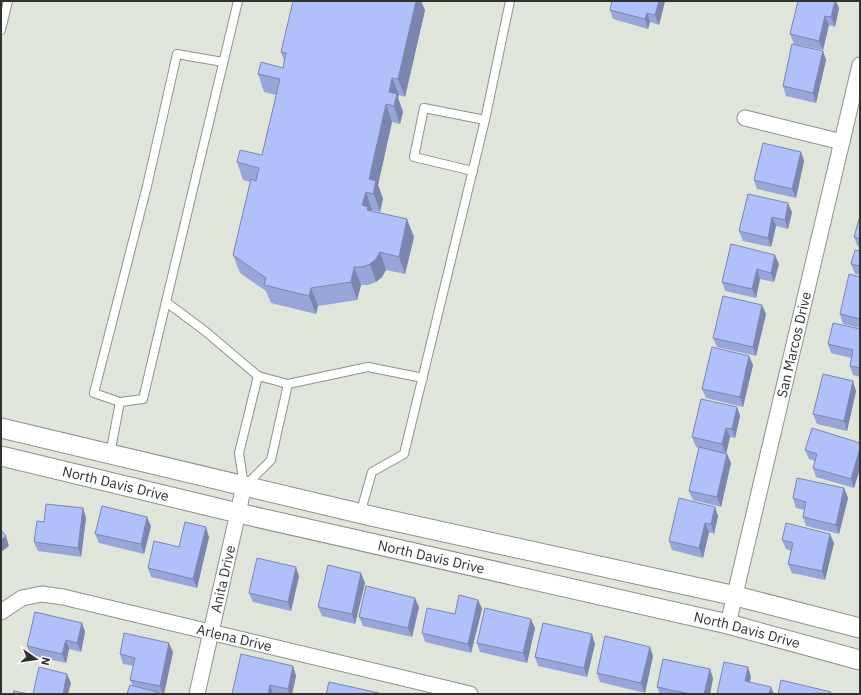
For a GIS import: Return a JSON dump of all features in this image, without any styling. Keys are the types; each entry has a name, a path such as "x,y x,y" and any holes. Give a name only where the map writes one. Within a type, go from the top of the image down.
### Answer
{"street":[{"name":"San Marcos Drive","path":"728,624 736,596 860,65"},
{"path":"745,118 842,142"},
{"name":"North Davis Drive","path":"1,428 360,514 736,596 860,628"},
{"name":"North Davis Drive","path":"1,456 238,512 728,624 860,660"},
{"name":"Anita Drive","path":"197,694 244,486"},
{"name":"Arlena Drive","path":"1,612 22,598 42,594 63,597 211,632 418,688 470,694"}],"lane":[{"path":"223,62 177,54 147,186 94,393 120,402 143,399 238,1"},
{"path":"360,514 372,472 404,454 473,172 510,1"},
{"path":"1,30 5,5"},
{"path":"473,172 414,157 424,108 485,120"},
{"path":"166,302 205,331 258,376 288,384 368,367 423,378"},
{"path":"244,486 239,453 258,376"},
{"path":"244,486 271,460 288,384"},
{"path":"110,454 120,402"}],"building":[{"path":"293,1 416,1 398,79 392,78 389,92 397,94 394,106 386,104 369,179 376,181 373,194 366,192 362,205 368,207 367,210 407,219 399,257 380,252 376,259 370,264 362,267 354,267 351,282 311,288 309,296 264,285 266,278 233,255 251,179 256,181 259,168 237,162 240,150 262,155 280,79 258,74 261,62 283,68 286,53 281,52"},
{"path":"612,1 659,1 655,15 647,13 645,19 610,10"},
{"path":"798,1 835,1 831,17 825,16 819,41 790,34"},
{"path":"792,44 823,51 813,93 783,86"},
{"path":"763,143 801,152 792,189 754,180"},
{"path":"748,194 788,203 785,220 772,217 768,238 739,231"},
{"path":"860,219 860,239 854,237"},
{"path":"731,244 775,255 771,273 757,269 752,289 722,282"},
{"path":"855,250 860,251 860,266 851,264"},
{"path":"849,274 860,277 860,319 840,314"},
{"path":"723,296 762,305 753,347 713,338"},
{"path":"833,323 860,329 860,368 850,366 853,350 828,344"},
{"path":"712,347 749,356 740,397 702,389"},
{"path":"823,374 853,381 844,421 813,414"},
{"path":"701,399 737,407 732,429 726,428 722,444 692,437"},
{"path":"812,428 860,443 860,448 851,479 813,468 817,454 805,450"},
{"path":"699,447 727,454 717,497 689,491"},
{"path":"797,478 844,488 836,525 803,517 806,502 793,498"},
{"path":"679,498 715,507 711,524 705,523 699,548 669,541"},
{"path":"46,504 83,508 78,548 34,542 37,521 44,522"},
{"path":"102,506 147,517 141,544 95,534"},
{"path":"185,522 206,527 193,579 148,568 154,541 179,547"},
{"path":"786,523 830,534 822,571 788,564 793,543 782,540"},
{"path":"1,530 6,536 1,540"},
{"path":"257,558 296,567 288,602 249,593"},
{"path":"328,565 361,573 352,614 318,607"},
{"path":"366,586 415,598 408,628 359,617"},
{"path":"459,595 478,600 468,644 422,633 427,608 455,614"},
{"path":"485,608 531,619 523,653 477,643"},
{"path":"35,612 82,623 77,643 66,640 62,654 27,646"},
{"path":"543,623 592,634 584,668 535,657"},
{"path":"124,633 169,643 160,686 130,680 135,658 120,654"},
{"path":"605,636 650,647 641,683 597,673"},
{"path":"241,654 293,666 288,689 270,685 268,694 232,694"},
{"path":"663,659 710,669 704,694 690,694 657,687"},
{"path":"724,662 748,667 745,681 771,687 769,694 717,694"},
{"path":"39,667 67,674 63,694 33,694"},
{"path":"781,680 831,692 831,694 778,694"},
{"path":"329,682 379,693 379,694 326,694"},
{"path":"130,685 157,692 156,694 127,694"},
{"path":"14,691 29,694 13,694"}]}
